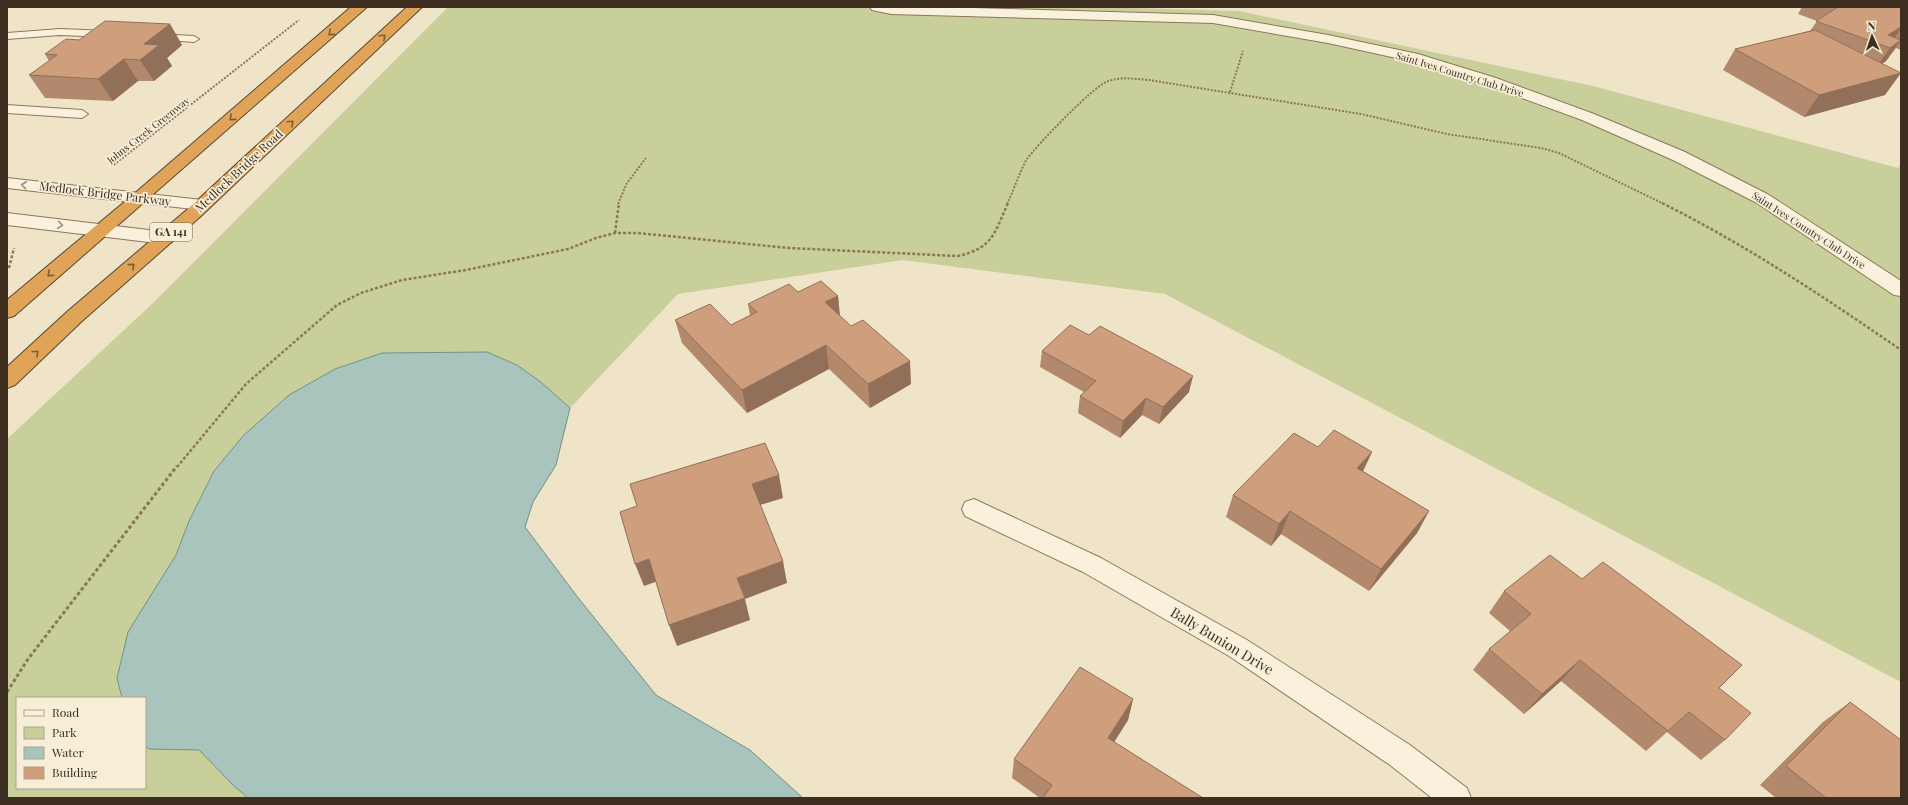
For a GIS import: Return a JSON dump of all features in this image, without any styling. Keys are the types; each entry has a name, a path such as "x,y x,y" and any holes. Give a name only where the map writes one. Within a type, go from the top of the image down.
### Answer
{"highway":[{"path":"7,311 102,231 360,7"},
{"name":"Medlock Bridge Road","path":"7,380 76,316 202,205 409,9"}],"street":[{"name":"Saint Ives Country Club Drive","path":"877,7 891,10 1215,13 1251,25 1413,57 1490,81 1588,116 1679,156 1763,199 1901,290"},
{"name":"Medlock Bridge Parkway","path":"7,183 82,190 202,205"},
{"path":"7,219 165,238"},
{"name":"Bally Bunion Drive","path":"974,509 1092,565 1238,648 1400,755 1456,798"}],"lane":[{"path":"7,36 60,32 123,35"},
{"path":"147,36 194,39"},
{"path":"7,109 82,114"}],"path":[{"name":"Johns Creek Greenway","path":"82,190 304,16"},
{"path":"1230,92 1251,25"},
{"path":"7,692 28,660 183,459 246,384 337,305 361,293 402,280 568,250 596,238 615,233 637,233 789,248 958,256 984,247 993,236 1027,160 1038,145 1092,92 1106,82 1120,78 1149,80 1230,92 1361,114 1447,134 1541,148 1559,153 1706,226 1804,284 1901,350"},
{"path":"615,233 614,219 625,187 634,170 646,158"},
{"path":"8,273 15,244 41,223"}],"green space":[{"path":"448,7 1096,7 1239,11 1593,86 1898,168 1901,164 1901,682 1165,294 903,260 678,294 570,408 556,465 533,502 525,527 576,595 656,695 750,750 803,798 7,798 7,439 153,303"}],"water":[{"path":"487,352 517,365 542,383 570,408 556,465 533,502 525,527 576,595 656,695 750,750 803,798 248,798 233,785 199,750 149,749 146,746 146,697 122,697 117,678 128,632 176,555 189,521 214,471 243,436 289,395 335,369 382,353"}],"building":[{"path":"1838,7 1901,7 1901,27 1888,35 1901,40 1890,48 1816,21"},
{"path":"105,21 170,24 144,44 159,45 140,60 124,59 98,79 29,75 57,55 45,54 66,39 79,40"},
{"path":"1815,30 1901,73 1819,95 1735,49"},
{"path":"821,281 838,296 825,302 851,326 863,320 910,361 868,384 826,345 742,390 675,320 710,304 731,325 757,312 748,304 789,284 798,292"},
{"path":"1070,325 1089,335 1100,326 1193,376 1163,407 1146,398 1123,421 1080,396 1096,381 1042,351"},
{"path":"1334,430 1372,452 1357,468 1429,511 1381,569 1290,511 1279,524 1233,495 1294,433 1318,447"},
{"path":"765,443 779,475 752,484 783,561 737,578 745,598 669,625 649,559 635,564 620,512 637,506 630,484"},
{"path":"1550,555 1582,579 1603,562 1742,665 1719,688 1751,713 1725,740 1689,712 1668,731 1580,660 1542,694 1489,649 1531,614 1504,591"},
{"path":"1080,667 1133,699 1108,738 1203,798 1043,798 1052,785 1014,759"},
{"path":"1850,702 1901,740 1901,798 1826,798 1786,766"}]}
